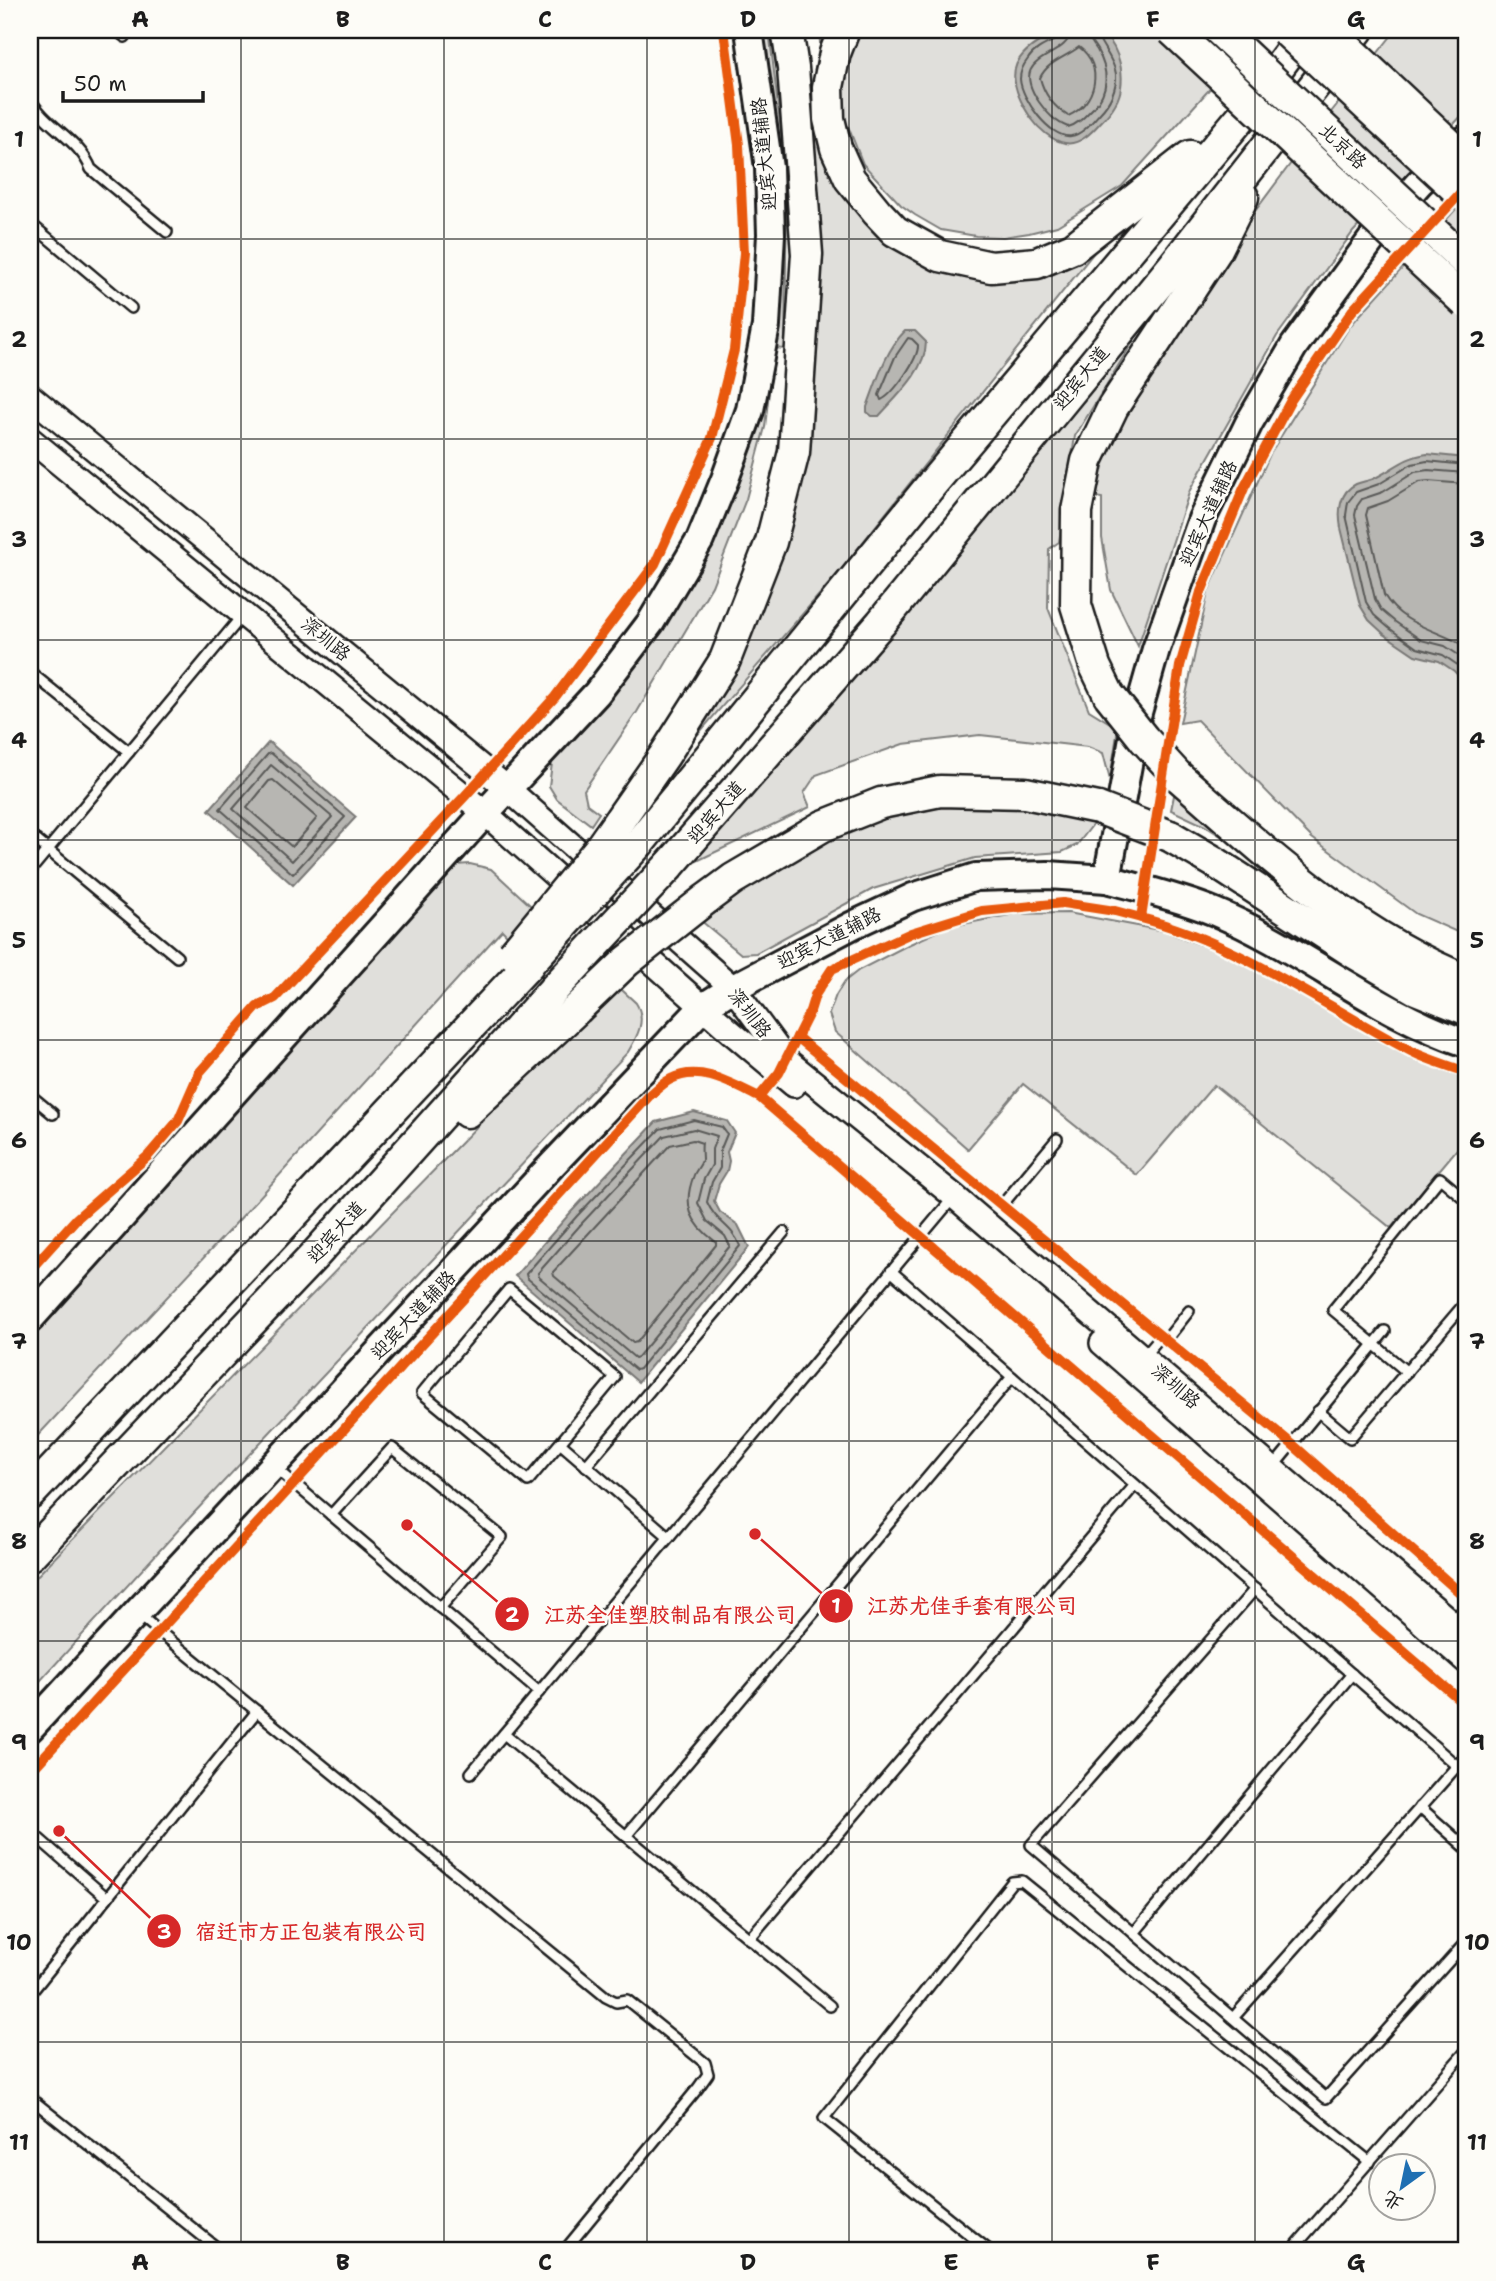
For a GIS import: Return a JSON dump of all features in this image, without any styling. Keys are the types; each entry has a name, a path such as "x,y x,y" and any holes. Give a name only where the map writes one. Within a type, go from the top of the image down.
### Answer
{"highway":[{"path":"628,833 664,756 725,660 771,541 794,452 807,254 793,68 787,30"},
{"path":"844,30 835,53 828,87 830,120 836,148 850,179 895,231 940,256 991,267 1037,263 1073,248 1242,115"},
{"name":"北京路","path":"1219,30 1466,262"},
{"path":"1285,30 1466,198"},
{"name":"迎宾大道","path":"30,1494 299,1208 521,959 932,484 1242,115 1306,30"},
{"path":"1176,32 1466,303"},
{"path":"1348,34 1466,160"},
{"name":"迎宾大道","path":"30,1555 314,1256 668,866 881,624 1164,277 1271,141 1348,34"},
{"path":"1271,141 1216,251 1113,407 1087,461 1077,511 1076,605 1095,666 1109,695 1178,776 1254,842 1344,914 1412,956 1466,980"},
{"path":"314,1256 626,962 733,879 823,826 881,803 940,791 1025,793 1098,808 1170,836 1416,989 1466,1009"},
{"path":"30,1566 76,1504"}],"main road":[{"name":"迎宾大道辅路","path":"30,1319 485,813 597,693 651,622 700,540 750,410 766,326 771,234 769,168 749,30"},
{"name":"迎宾大道辅路","path":"30,1728 551,1166 703,1007 733,988 912,897 976,877 1048,875 1107,879 1137,716 1156,649 1202,519 1249,423 1294,346 1386,220 1419,183 1466,139"},
{"path":"1107,879 1215,912 1408,1017 1466,1043"}],"street":[{"name":"深圳路","path":"30,396 508,789 733,988 786,1060 1266,1475 1466,1635"},
{"name":"深圳路","path":"30,439 485,813 779,1073 950,1201"},
{"name":"深圳路","path":"1266,1475 1466,1661"}],"lane":[{"path":"116,30 125,37"},
{"path":"30,99 37,113 86,156 91,169 167,232"},
{"path":"30,223 131,308"},
{"path":"30,872 243,614"},
{"path":"30,672 129,752"},
{"path":"30,835 177,957"},
{"path":"30,1095 53,1114"},
{"path":"1002,1205 1057,1139"},
{"path":"1407,1371 1333,1310 1440,1178 1466,1200"},
{"path":"471,1773 950,1201"},
{"path":"586,1465 784,1232"},
{"path":"891,1271 1457,1766"},
{"path":"509,1289 615,1377 560,1443 528,1482 422,1393 509,1289"},
{"path":"1318,1412 1350,1438 1466,1302"},
{"path":"1137,1364 1189,1311"},
{"path":"1266,1475 1385,1331"},
{"path":"626,1836 1012,1377"},
{"path":"560,1443 669,1537"},
{"path":"331,1515 393,1448 502,1537 440,1608"},
{"path":"273,1466 539,1692"},
{"path":"749,1939 1135,1485"},
{"path":"1255,1589 1031,1845 1326,2098 1466,1942"},
{"path":"137,1613 606,1997 616,2002 628,2000 705,2063 708,2074 698,2088 565,2251"},
{"path":"1133,1933 1352,1674"},
{"path":"30,1994 257,1712"},
{"path":"504,1734 830,2006"},
{"path":"1233,2018 1466,1755"},
{"path":"1420,1807 1466,1848"},
{"path":"30,1832 107,1898"},
{"path":"990,2251 824,2118 1012,1882 1022,1881 1366,2159"},
{"path":"1379,2152 1466,2051"},
{"path":"30,2098 221,2251"},
{"path":"1291,2251 1366,2167"}],"shaded area":[{"path":"755,30 769,30 787,182 785,349 774,348 765,427 746,499 712,586 637,712 584,790 587,804 599,813 591,825 557,799 549,786 553,756 661,623 760,404"},
{"path":"819,30 1256,30 1207,92 1122,186 1057,226 1003,237 941,230 915,215 901,205 863,164 848,126 827,129"},
{"path":"1396,30 1466,30 1466,111 1353,232 1277,336 1190,490 1138,646 1111,590 1102,538 1102,498 1088,496 1099,450 1196,290 1294,159"},
{"path":"809,129 821,133 848,189 979,272 1111,231 839,572 653,786 774,564"},
{"path":"1466,198 1466,936 1416,914 1312,838 1197,720 1180,723 1208,592 1271,452 1350,326"},
{"path":"1153,309 1075,436 1059,542 1049,549 1048,608 1089,710 1118,728 1110,780 1103,753 1088,747 980,735 903,744 816,775 804,793 810,807 682,868"},
{"path":"1177,781 1309,892 1205,826 1171,810"},
{"path":"944,797 1100,815 1077,845 1062,852 975,858 873,889 756,953 741,954 694,915 872,812"},
{"path":"470,864 491,869 636,1003 641,1022 635,1040 628,1052 193,1514 30,1692 30,1583 585,1016 502,930 237,1222 30,1444 30,1333 442,873 455,865"},
{"path":"1068,913 1164,931 1240,960 1387,1044 1428,1065 1466,1078 1466,1157 1457,1149 1391,1228 1214,1085 1137,1175 1023,1084 968,1149 835,1032 829,1014 836,995 845,981 859,970 948,927 1015,914"}],"water":[{"path":"1062,30 1099,30 1110,41 1118,56 1122,79 1117,102 1111,111 1089,134 1070,143 1050,137 1034,122 1021,102 1014,75 1016,64 1032,46"},
{"path":"905,331 915,331 926,342 921,363 894,400 879,416 872,416 867,412 867,407 878,377 892,348"},
{"path":"1427,454 1466,458 1466,684 1454,671 1439,661 1415,655 1369,620 1360,605 1341,528 1341,503 1350,488 1405,460"},
{"path":"269,742 356,817 293,885 209,810"},
{"path":"694,1112 727,1121 735,1133 727,1152 727,1171 719,1184 714,1201 720,1212 738,1225 749,1247 638,1382 515,1276 656,1122"}],"cycle path":[{"path":"30,1270 76,1219 148,1156 178,1121 199,1073 257,1007 275,998 555,697 655,564 712,438 734,350 744,253 739,145 724,30"},
{"path":"30,1772 649,1096 662,1085 682,1075 704,1075 759,1097 779,1073 810,1011 815,995 832,969 911,933 982,911 1063,903 1141,918 1180,666 1201,592 1244,488 1291,400 1352,311 1466,187"},
{"path":"1141,918 1177,929 1246,959 1411,1051 1466,1072"},
{"path":"797,1037 1292,1444 1466,1598"},
{"path":"759,1097 1466,1705"}],"place":[{"name":"江苏全佳塑胶制品有限公司","path":"407,1525"},
{"name":"江苏尤佳手套有限公司","path":"755,1534"},
{"name":"宿迁市方正包装有限公司","path":"59,1831"}]}
